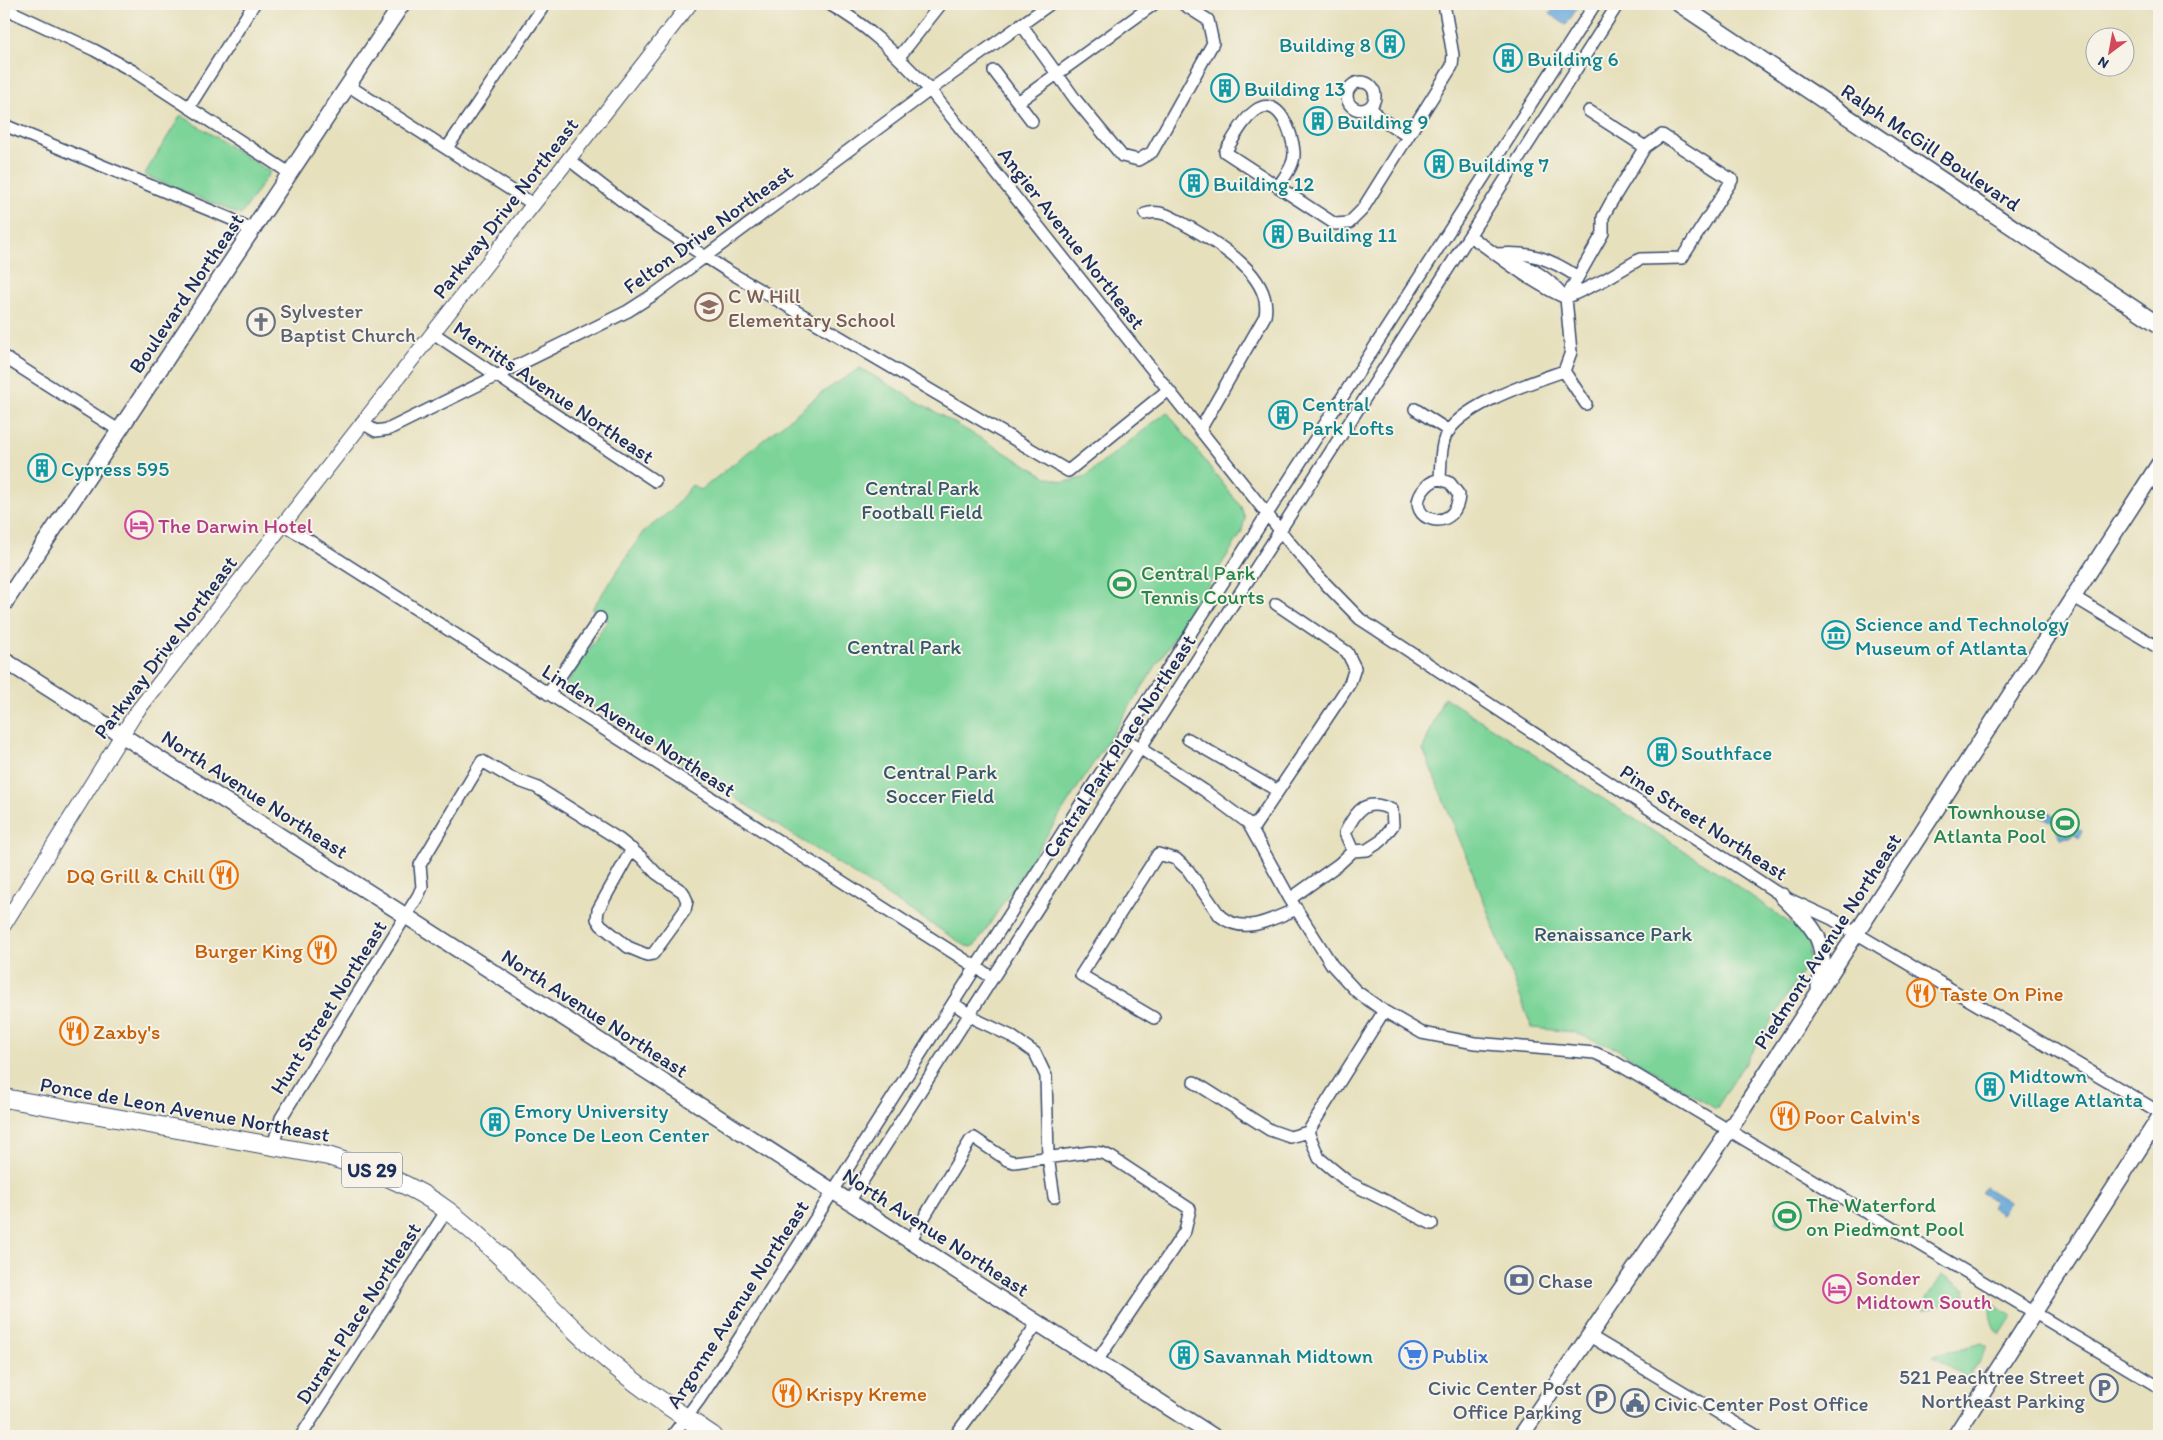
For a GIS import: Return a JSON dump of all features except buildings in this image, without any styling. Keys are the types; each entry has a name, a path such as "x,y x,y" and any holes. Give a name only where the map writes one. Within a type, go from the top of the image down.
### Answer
{"highway":[{"name":"Ponce de Leon Avenue Northeast","path":"4,1098 328,1156 368,1168 408,1187 447,1210 603,1356 642,1388 714,1436"}],"main road":[{"name":"Boulevard Northeast","path":"4,604 402,4"},
{"name":"Ralph McGill Boulevard","path":"1679,4 2159,325"},
{"name":"Piedmont Avenue Northeast","path":"1520,1436 1729,1131 2159,464"},
{"name":"North Avenue Northeast","path":"4,660 407,916 1212,1436"},
{"path":"1782,896 1813,928 1820,942 1823,962 1816,997"},
{"path":"1955,1436 2159,1118"}],"street":[{"path":"189,107 254,4"},
{"path":"447,148 546,4"},
{"name":"Parkway Drive Northeast","path":"4,925 135,714 690,4"},
{"name":"Angier Avenue Northeast","path":"829,4 852,16 873,32 930,90 1267,514"},
{"path":"898,57 941,4"},
{"name":"Felton Drive Northeast","path":"362,423 376,431 389,429 628,311 656,293 930,90 1050,4"},
{"path":"1018,102 1154,4"},
{"path":"1021,24 1056,74 1122,156 1138,160 1152,152 1213,43 1208,20 1184,4"},
{"path":"1278,187 1293,161 1294,152 1284,117 1272,107 1264,107 1256,110 1246,121 1226,152 1278,187 1335,224 1349,222 1362,210 1452,66 1453,55 1444,4"},
{"name":"Central Park Place Northeast","path":"834,1192 1123,737 1595,4"},
{"name":"Central Park Place Northeast","path":"849,1202 1618,4"},
{"path":"4,8 94,50 133,71 291,174"},
{"path":"994,71 1032,121"},
{"path":"349,86 533,204"},
{"path":"1371,107 1377,116 1407,136"},
{"path":"1589,111 1645,147"},
{"path":"4,125 231,219 253,231"},
{"path":"1564,371 1571,352 1566,298 1603,234 1603,217 1645,147 1662,135 1732,180 1682,258 1640,259 1604,280 1566,298"},
{"path":"568,159 639,214 705,257 1068,471 1168,390"},
{"path":"1145,214 1154,211 1167,215 1230,252 1262,289 1267,306 1265,316 1200,430"},
{"path":"1470,236 1500,258 1537,278 1566,298"},
{"path":"1500,258 1513,253 1541,256 1578,277"},
{"path":"1537,278 1549,260"},
{"name":"Merritts Avenue Northeast","path":"433,333 655,482"},
{"path":"4,357 120,431"},
{"path":"1564,371 1586,404"},
{"path":"1440,478 1441,454 1445,436 1464,415 1508,391 1564,371"},
{"path":"1415,409 1450,431"},
{"name":"Pine Street Northeast","path":"1267,514 1319,577 1360,619 1782,896 1832,919 2159,1112"},
{"name":"Linden Avenue Northeast","path":"283,524 976,967"},
{"path":"2074,597 2159,648"},
{"path":"1252,830 1350,684 1354,668 1347,652 1276,604"},
{"path":"548,694 600,618"},
{"path":"1123,737 1248,823 1290,899 1332,965 1356,991 1384,1011 1428,1034 1475,1043 1595,1053 1613,1061 2159,1387"},
{"path":"1188,739 1278,791"},
{"name":"Hunt Street Northeast","path":"273,1146 281,1118 407,916 422,887 420,865 482,761 510,778 536,787 632,849"},
{"path":"1290,899 1339,864 1353,850 1367,850 1381,841 1393,826 1392,810 1379,803 1363,807 1352,819 1345,833 1353,850"},
{"path":"632,849 656,873 683,892 687,901 681,918 654,954 648,955 628,947 601,925 597,919 600,906 632,849"},
{"path":"1154,1018 1081,975 1158,854 1176,859 1188,870 1220,916 1228,922 1249,927 1264,923 1297,909"},
{"path":"976,967 993,978"},
{"path":"953,1003 969,1014 1011,1036 1035,1053 1046,1076 1048,1157 1054,1197"},
{"path":"1194,1082 1270,1130 1290,1137 1308,1132 1384,1011"},
{"path":"1308,1132 1319,1158 1348,1182 1432,1224"},
{"path":"910,1241 970,1141 974,1138 1007,1160 1014,1162 1092,1152 1102,1153 1111,1157 1190,1209 1184,1231 1097,1361"},
{"name":"Argonne Avenue Northeast","path":"672,1436 699,1400 834,1192"},
{"name":"Durant Place Northeast","path":"301,1436 447,1210"},
{"path":"955,1436 1038,1324"},
{"path":"1588,1336 1757,1436"}],"green space":[{"path":"181,115 270,172 241,215 144,175"},
{"name":"Central Park","path":"860,368 1047,477 1064,482 1083,478 1167,412 1241,507 1245,518 1241,534 978,942 972,947 966,946 564,688 608,620 592,609 643,532 672,510 692,485 701,490 823,392"},
{"name":"Renaissance Park","path":"1444,697 1719,873 1802,932 1809,945 1809,961 1716,1109 1617,1049 1573,1032 1532,1028 1423,749"},
{"path":"1942,1275 1965,1289 1966,1294 1962,1300 1924,1310 1921,1308"},
{"path":"1991,1302 2012,1316 2000,1335 1997,1333 1991,1320"},
{"path":"1982,1343 1988,1347 1968,1379 1932,1356"}],"water":[{"path":"1557,4 1580,4 1566,25 1550,14"},
{"name":"Townhouse Atlanta Pool","path":"2041,808 2061,820 2065,816 2073,817 2077,823 2077,828 2082,831 2079,838 2073,834 2071,837 2061,838 2057,831 2057,825 2038,814"},
{"path":"1985,1187 2009,1202 2001,1214 1990,1207 1994,1201 1981,1193"},
{"name":"The Waterford on Piedmont Pool","path":"1797,1198 1803,1202 1786,1228 1776,1222 1784,1209 1786,1210"}],"place":[{"name":"Building 8","path":"1390,44"},
{"name":"Building 6","path":"1508,58"},
{"name":"Building 13","path":"1225,88"},
{"name":"Building 9","path":"1318,121"},
{"name":"Building 7","path":"1439,164"},
{"name":"Building 12","path":"1194,183"},
{"name":"Building 11","path":"1278,234"},
{"name":"C W Hill Elementary School","path":"709,307"},
{"name":"Sylvester Baptist Church","path":"261,322"},
{"name":"Central Park Lofts","path":"1283,415"},
{"name":"Cypress 595","path":"42,468"},
{"name":"The Darwin Hotel","path":"139,525"},
{"name":"Central Park Tennis Courts","path":"1122,584"},
{"name":"Science and Technology Museum of Atlanta","path":"1836,635"},
{"name":"Southface","path":"1662,752"},
{"name":"Townhouse Atlanta Pool","path":"2065,823"},
{"name":"DQ Grill & Chill","path":"224,875"},
{"name":"Burger King","path":"322,950"},
{"name":"Taste On Pine","path":"1921,993"},
{"name":"Zaxby's","path":"74,1031"},
{"name":"Midtown Village Atlanta","path":"1990,1087"},
{"name":"Poor Calvin's","path":"1785,1116"},
{"name":"Emory University Ponce De Leon Center","path":"495,1122"},
{"name":"The Waterford on Piedmont Pool","path":"1787,1216"},
{"name":"Chase","path":"1519,1280"},
{"name":"Sonder Midtown South","path":"1837,1289"},
{"name":"Savannah Midtown","path":"1184,1355"},
{"name":"Publix","path":"1413,1355"},
{"name":"521 Peachtree Street Northeast Parking","path":"2104,1388"},
{"name":"Krispy Kreme","path":"787,1393"},
{"name":"Civic Center Post Office Parking","path":"1601,1399"},
{"name":"Civic Center Post Office","path":"1635,1403"}],"park label":[{"name":"Central Park Football Field","path":"922,499"},
{"name":"Central Park Soccer Field","path":"940,783"}]}
